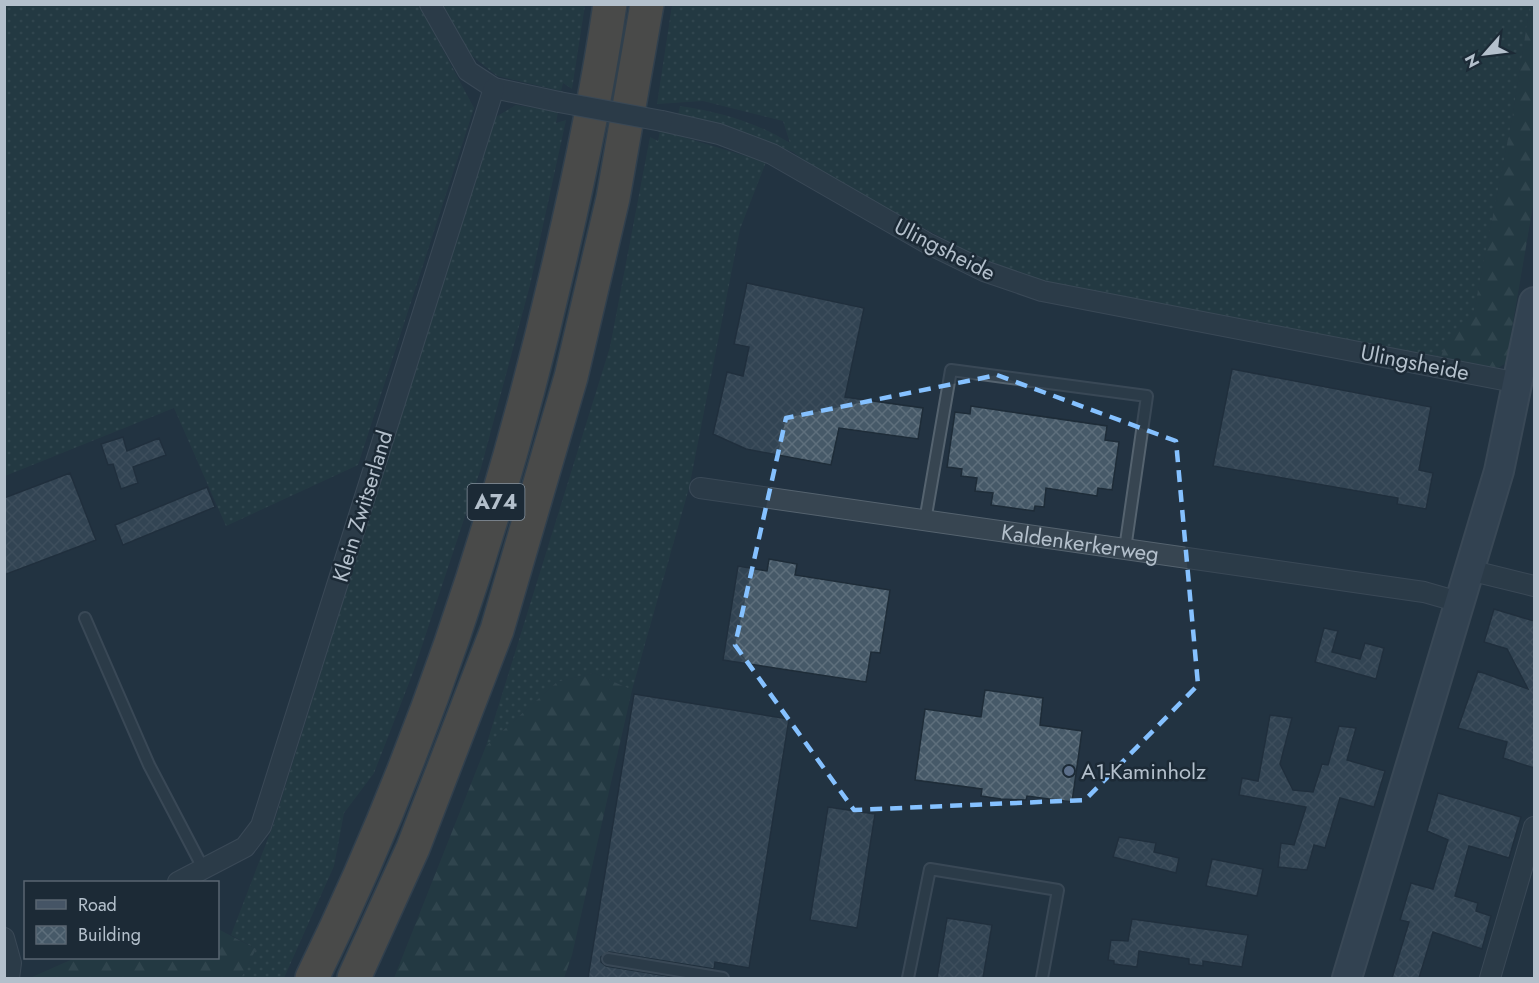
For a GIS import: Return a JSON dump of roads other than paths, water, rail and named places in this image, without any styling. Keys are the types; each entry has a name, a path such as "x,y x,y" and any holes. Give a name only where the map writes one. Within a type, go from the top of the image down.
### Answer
{"highway":[{"name":"A74","path":"312,978 376,838 468,598 534,373 577,188 610,4"},
{"name":"A74","path":"354,978 413,848 503,609 579,343 613,198 647,4"}],"main road":[{"path":"1347,978 1498,471 1519,383 1534,302"}],"street":[{"name":"Ulingsheide","path":"430,4 468,71 494,88 719,134 772,153 927,243 984,271 1042,291 1519,383"},
{"name":"Klein Zwitserland","path":"180,881 245,847 261,826 494,88"},
{"name":"Kaldenkerkerweg","path":"700,488 1424,592 1459,602"},
{"path":"1469,570 1534,586"},
{"path":"1490,978 1534,827"},
{"path":"4,938 15,966"}],"lane":[{"path":"926,520 951,370 1147,396 1125,549"},
{"path":"85,618 149,765 204,870"},
{"path":"908,978 930,869 1058,890 1042,978"},
{"path":"608,959 723,978"}],"place":[{"name":"A1-Kaminholz","path":"1069,771"}]}
